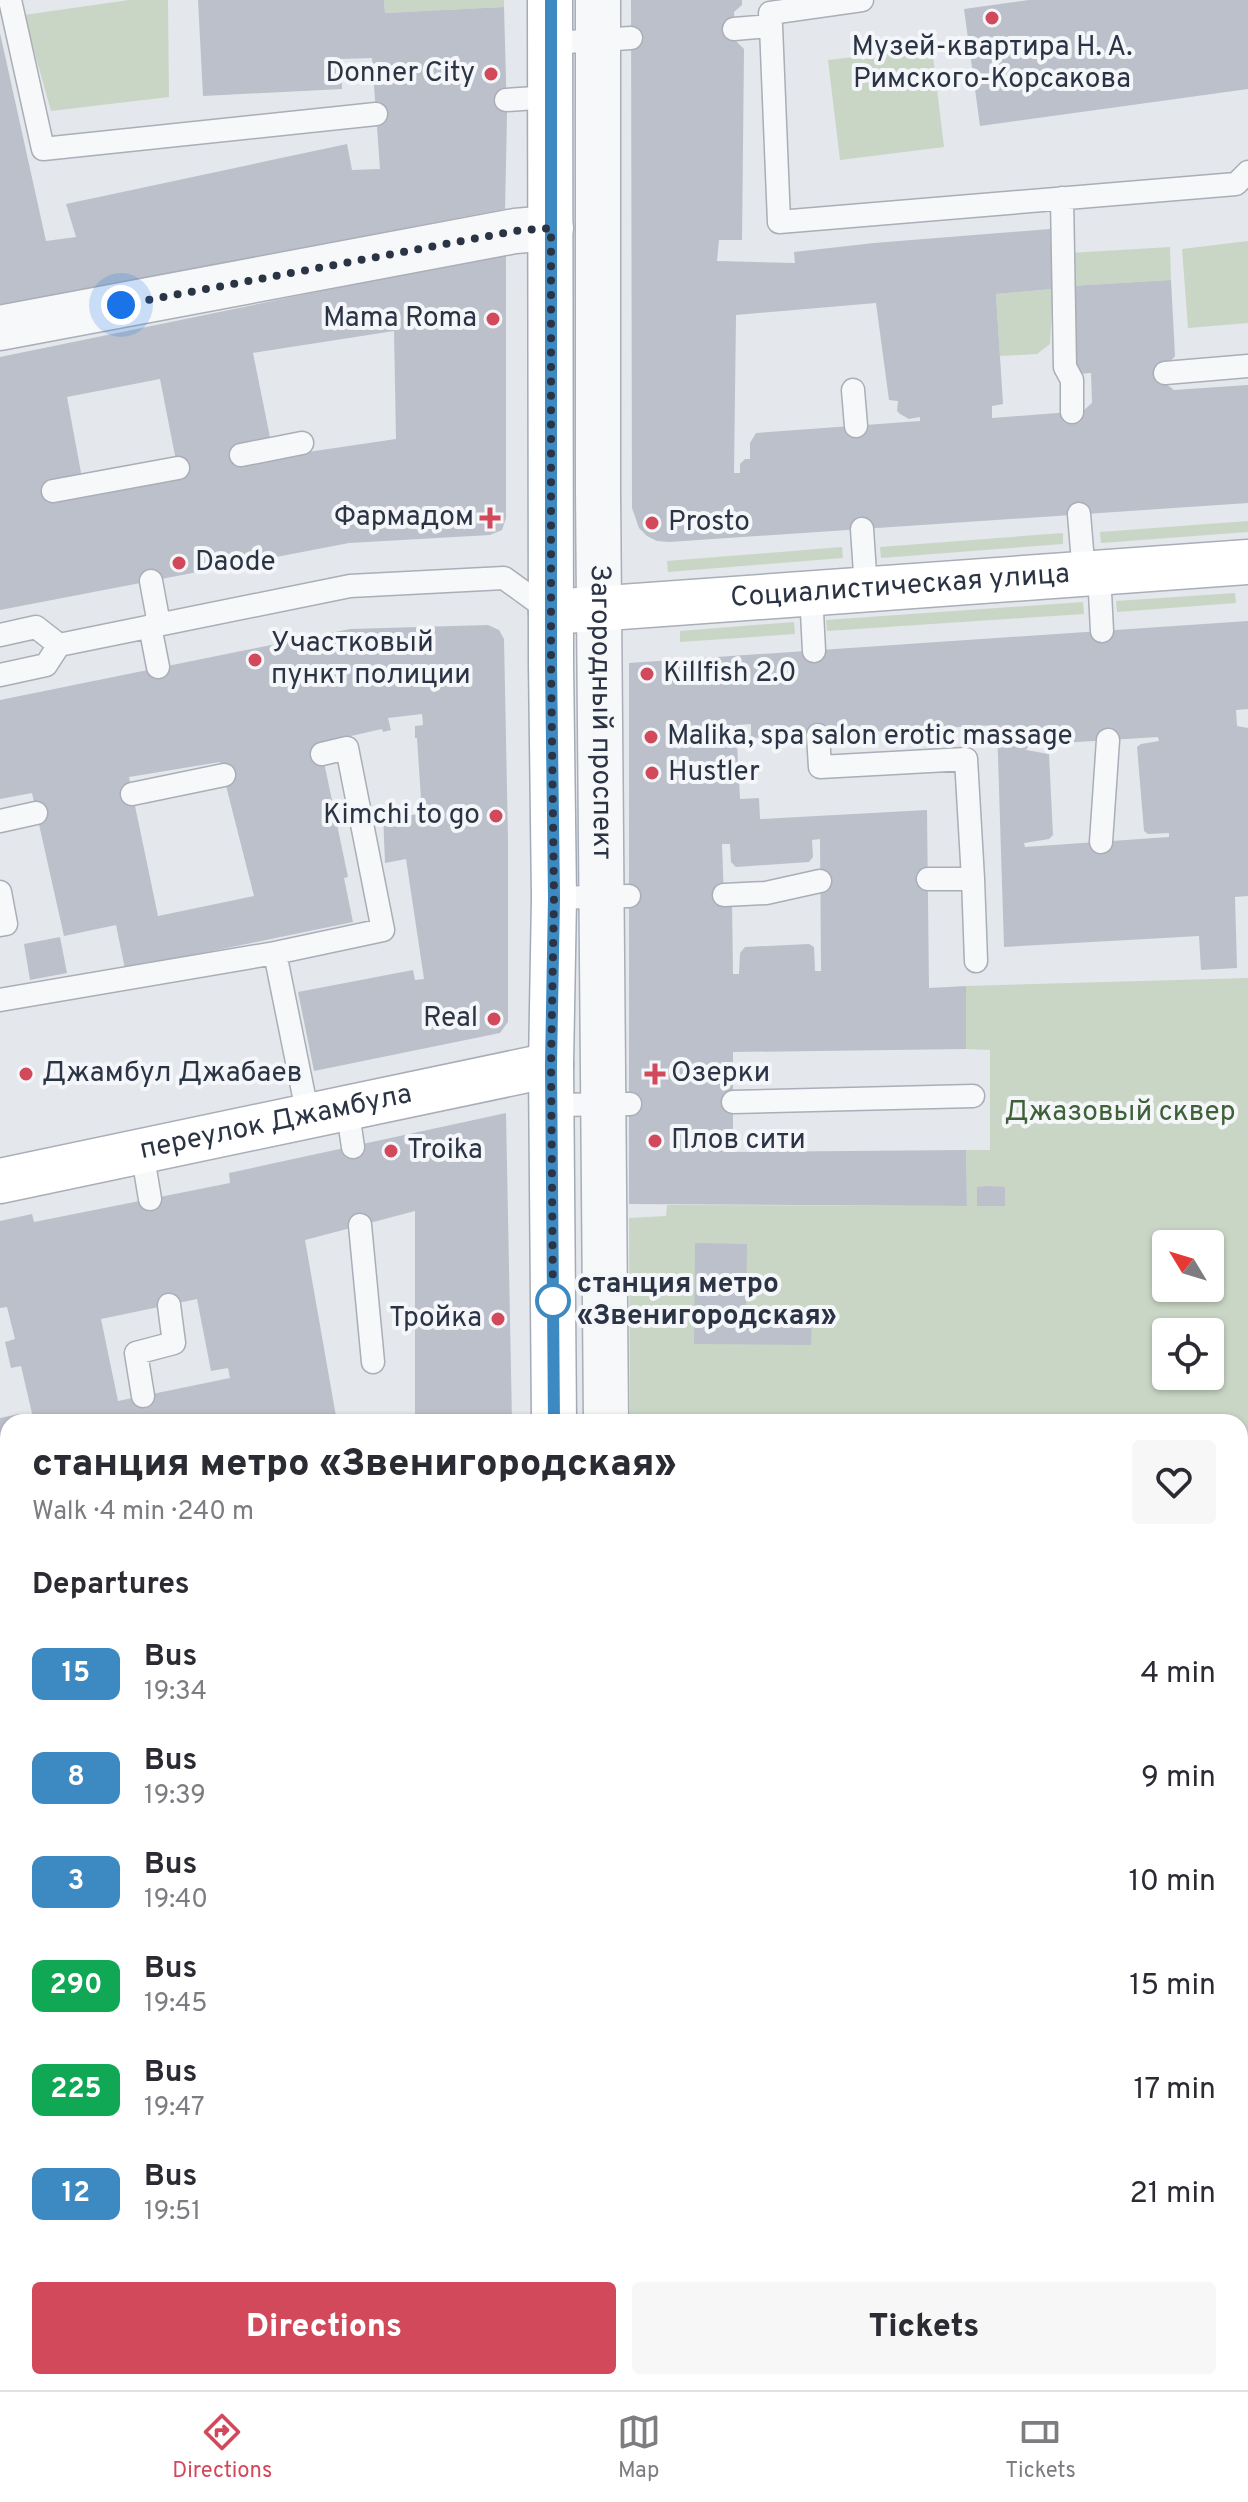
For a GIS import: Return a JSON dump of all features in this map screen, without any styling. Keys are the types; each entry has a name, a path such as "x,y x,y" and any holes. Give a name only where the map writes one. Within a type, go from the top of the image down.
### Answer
{"main road":[{"name":"Загородный проспект","path":"550,0 554,1414"},
{"name":"Социалистическая улица","path":"551,612 1248,562"},
{"name":"переулок Джамбула","path":"0,1181 142,1151 336,1124 551,1085"}],"street":[{"name":"Загородный проспект","path":"606,1414 617,1104 616,896 599,608 609,26"},
{"path":"0,328 500,234 551,228"}],"lane":[{"path":"10,0 43,149 376,114"},
{"path":"862,0 770,13 779,222 1236,184 1248,172"},
{"path":"551,43 609,26"},
{"path":"734,29 771,26"},
{"path":"506,100 551,97"},
{"path":"1062,198 1065,367 1082,380 1072,412"},
{"path":"1165,373 1248,366"},
{"path":"853,390 856,426"},
{"path":"241,455 302,443"},
{"path":"53,491 132,481 178,468"},
{"path":"1079,514 1102,631"},
{"path":"862,529 866,588"},
{"path":"0,675 46,665 59,645 350,586 504,578 551,612"},
{"path":"151,581 158,667"},
{"path":"811,593 814,651"},
{"path":"0,635 36,627 59,645"},
{"path":"818,735 820,767 966,759 976,961"},
{"path":"1101,842 1108,740"},
{"path":"0,1000 275,953 383,930 347,748 322,754"},
{"path":"132,794 180,776 224,775"},
{"path":"0,821 36,813"},
{"path":"928,879 973,879"},
{"path":"724,895 766,893 820,881"},
{"path":"0,892 6,924 0,925"},
{"path":"554,898 616,896"},
{"path":"275,953 336,1124"},
{"path":"551,1085 617,1104"},
{"path":"733,1102 973,1096"},
{"path":"142,1151 150,1199"},
{"path":"360,1225 373,1362"},
{"path":"143,1396 136,1353 174,1343 169,1305"}],"green space":[{"path":"129,0 168,0 169,97 51,111 24,15"},
{"path":"384,0 504,0 504,7 385,13"},
{"path":"932,48 944,147 840,160 828,60"},
{"path":"1248,241 1248,323 1188,328 1182,249"},
{"path":"1170,247 1171,280 1071,286 1070,253"},
{"path":"1053,289 1050,344 1037,354 1000,356 996,294"},
{"path":"1248,521 1248,532 1101,543 1100,532"},
{"path":"1063,533 1063,544 881,558 880,547"},
{"path":"842,547 843,558 668,572 667,561"},
{"path":"1235,593 1236,603 1117,612 1116,601"},
{"path":"1083,602 1084,614 827,631 826,620"},
{"path":"794,622 795,634 680,642 680,631"},
{"name":"Джазовый сквер","path":"1248,978 1248,1414 630,1414 629,1218 666,1216 667,1205 967,1206 966,1150 990,1150 990,1050 966,1049 966,986"}],"building":[{"path":"198,0 384,0 385,13 504,7 507,116 505,209 0,306 0,33 46,241 76,237 66,204 347,144 352,170 380,169 372,58 341,59 342,89 203,96"},
{"path":"631,0 742,0 742,5 734,12 735,40 744,49 742,240 719,240 717,261 795,263 794,252 1050,229 1053,289 996,294 1003,404 992,406 992,418 1083,411 1092,403 1091,373 1080,374 1076,370 1071,286 1171,280 1175,356 1166,366 1165,383 1174,390 1248,385 1248,503 669,542 647,536 639,528 632,508","holes":["876,303 889,400 898,401 897,411 900,414 909,419 920,417 920,421 756,433 750,443 750,459 740,464 740,473 734,473 736,315"]},
{"path":"1029,0 1248,0 1248,89 980,126 964,9"},
{"path":"506,253 506,518 502,530 490,535 349,543 0,610 0,357","holes":["394,331 396,439 274,457 253,353","160,379 179,476 82,478 67,397"]},
{"path":"1248,621 1248,709 1236,710 1237,726 1248,728 1248,896 1235,897 1237,968 1201,970 1199,936 1004,947 997,725 751,738 751,724 736,725 740,799 759,798 760,819 927,810 929,988 966,986 966,1049 733,1052 733,1152 966,1150 967,1206 629,1204 629,663","holes":["1158,737 1159,741 1137,747 1144,831 1148,834 1169,833 1169,837 1025,847 1024,843 1049,839 1053,835 1049,754 1026,750 1029,745","820,839 821,971 815,971 814,947 809,944 745,947 740,953 739,974 733,974 732,900 724,899 722,844 730,844 731,862 736,867 809,862 813,857 812,840"]},
{"path":"488,625 499,630 504,639 508,1022 500,1033 314,1071 298,992 413,970 415,980 424,979 406,859 385,863 383,814 422,814 415,726 423,725 422,714 388,718 391,730 383,732 382,729 320,743 348,877 344,878 353,922 125,969 116,925 64,936 32,793 0,799 0,700 350,629","holes":["220,762 254,896 158,916 129,777"]},
{"path":"60,937 67,973 30,980 24,944"},
{"path":"506,1113 512,1414 415,1414 415,1211 305,1240 336,1414 32,1414 21,1366 11,1368 5,1342 15,1339 7,1307 0,1308 0,1221 32,1214 34,1222 230,1183 229,1173","holes":["197,1299 211,1371 228,1368 230,1378 118,1401 101,1319"]},
{"path":"977,1187 1005,1187 1005,1206 977,1206"},
{"path":"695,1243 747,1244 746,1311 812,1312 811,1345 694,1344"}],"bus line":[{"name":"15","path":"551,0 554,1414"}],"place":[{"name":"Музей-квартира Н. А. Римского-Корсакова","path":"992,18"},
{"name":"Donner City","path":"491,74"},
{"name":"Mama Roma","path":"493,319"},
{"name":"Фармадом","path":"490,518"},
{"name":"Prosto","path":"652,523"},
{"name":"Daode","path":"179,563"},
{"name":"Участковый пункт полиции","path":"255,660"},
{"name":"Killfish 2.0","path":"647,674"},
{"name":"Malika, spa salon erotic massage","path":"651,737"},
{"name":"Hustler","path":"652,773"},
{"name":"Kimchi to go","path":"496,816"},
{"name":"Real","path":"494,1019"},
{"name":"Джамбул Джабаев","path":"26,1074"},
{"name":"Озерки","path":"655,1074"},
{"name":"Плов сити","path":"655,1141"},
{"name":"Troika","path":"391,1151"},
{"name":"станция метро «Звенигородская»","path":"553,1301"},
{"name":"Тройка","path":"498,1319"}],"route":[{"path":"121,305 515,231 551,228 553,1301"}]}
